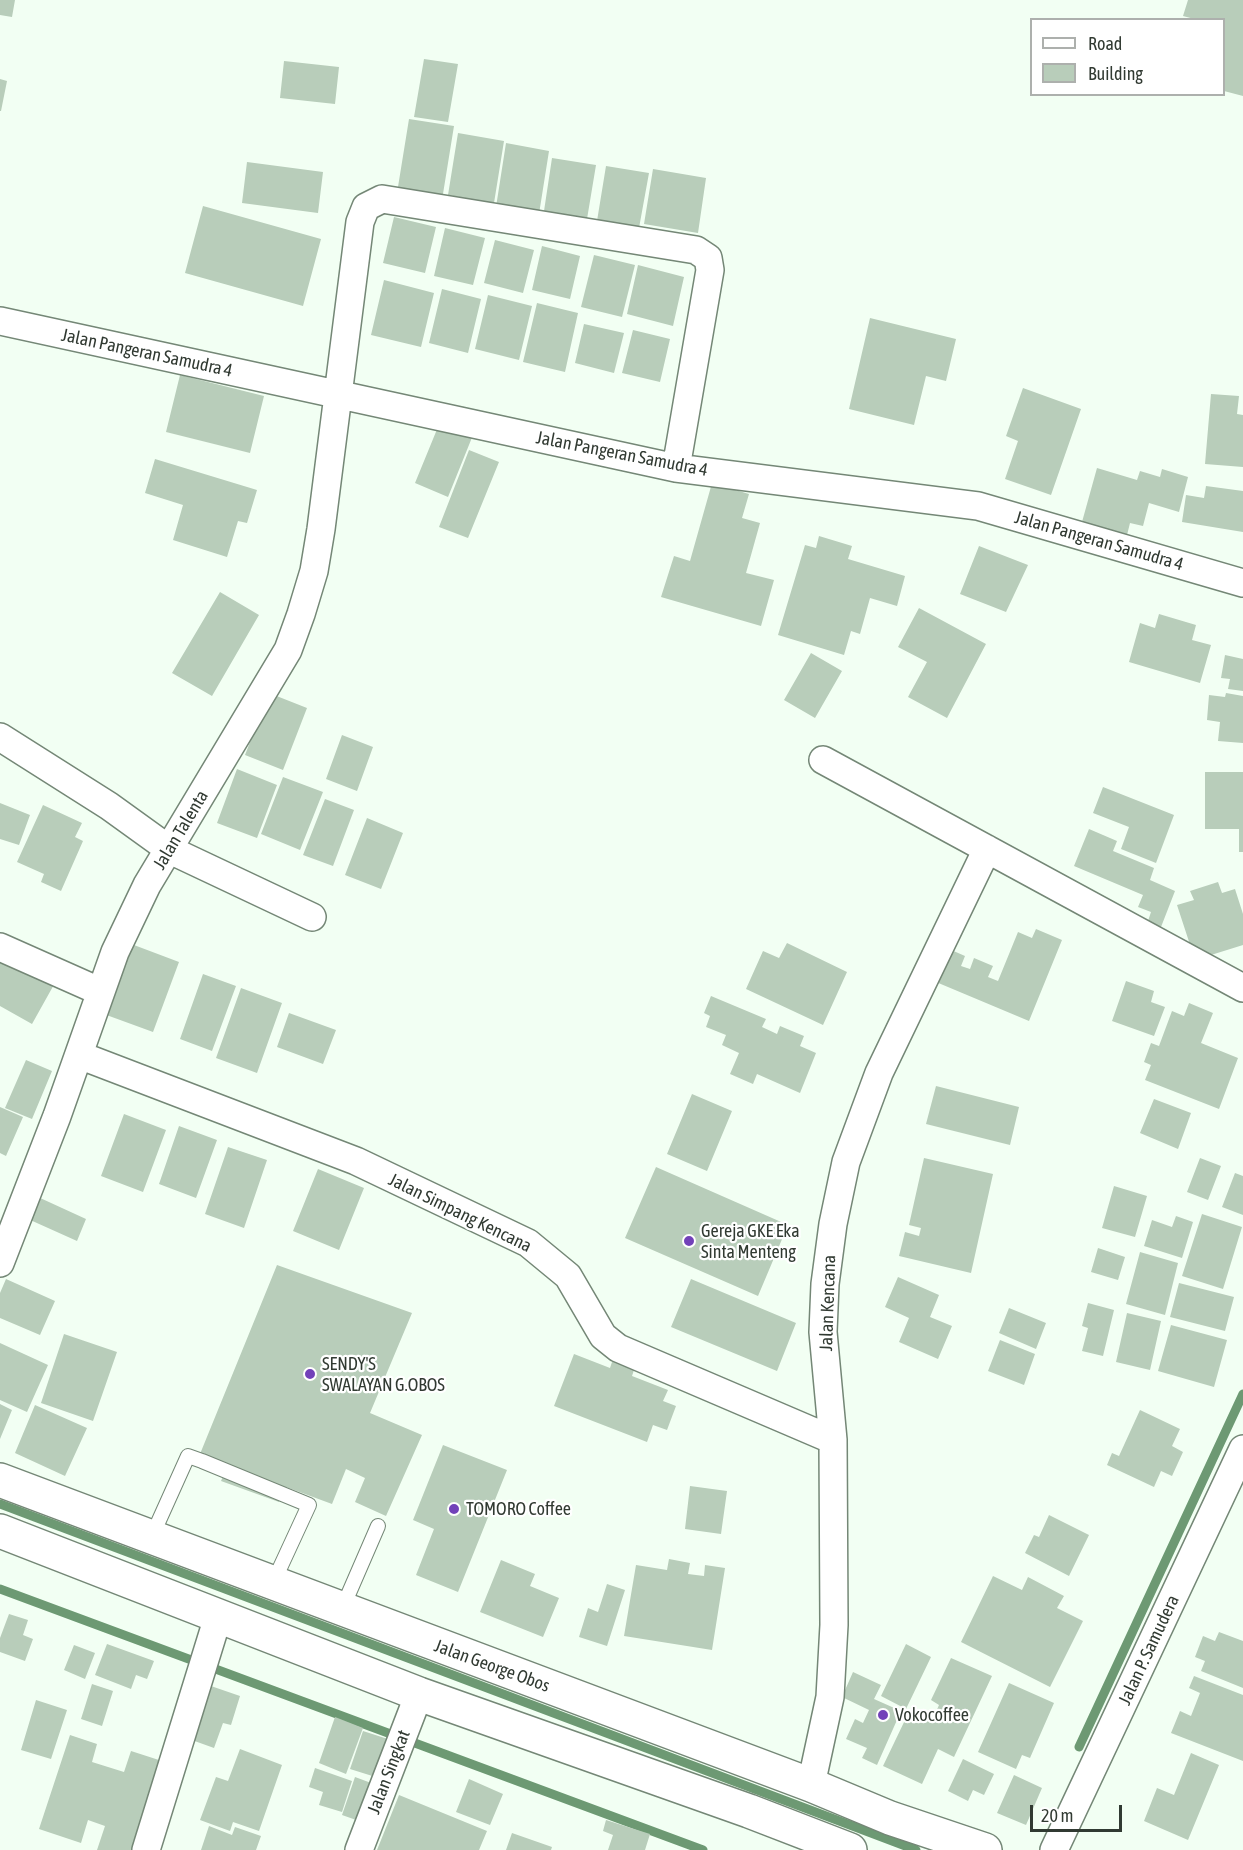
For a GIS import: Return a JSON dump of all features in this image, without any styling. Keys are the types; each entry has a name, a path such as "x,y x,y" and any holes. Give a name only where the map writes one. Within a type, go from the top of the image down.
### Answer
{"main road":[{"name":"Jalan George Obos","path":"0,1480 811,1785 890,1818 985,1850"},
{"path":"0,1531 419,1694 749,1811 850,1850"}],"street":[{"name":"Jalan Talenta","path":"0,1263 79,1055 99,991 115,952 147,885 288,650 314,571 360,222 366,207 382,199 696,250 708,258 710,270 676,468"},
{"name":"Jalan Pangeran Samudra 4","path":"0,321 676,468 978,506 1243,583"},
{"path":"0,737 109,806 170,850 312,917"},
{"path":"823,760 1243,988"},
{"name":"Jalan Kencana","path":"811,1785 825,1726 834,1625 833,1440 823,1332 825,1284 846,1162 859,1122 903,1019 987,849"},
{"path":"0,947 99,991"},
{"name":"Jalan Simpang Kencana","path":"79,1055 356,1161 528,1243 568,1276 603,1336 618,1348 833,1440"},
{"name":"Jalan P. Samudera","path":"1054,1850 1243,1449"},
{"path":"146,1850 218,1617"},
{"name":"Jalan Singkat","path":"359,1850 419,1694"}],"lane":[{"path":"152,1536 188,1456 202,1461 309,1505 273,1583"},
{"path":"341,1609 378,1526"}],"building":[{"path":"0,0 15,0 12,17 0,15"},
{"path":"1188,0 1243,0 1243,96 1225,91 1225,18 1183,16"},
{"path":"424,59 458,64 448,122 414,117"},
{"path":"284,61 339,67 335,104 280,98"},
{"path":"0,79 7,81 1,111 0,111"},
{"path":"409,119 454,126 442,200 397,193"},
{"path":"458,133 504,141 494,203 448,195"},
{"path":"506,143 549,151 539,214 496,207"},
{"path":"552,158 596,165 587,219 544,211"},
{"path":"247,162 323,172 318,213 242,203"},
{"path":"606,166 649,173 639,228 597,221"},
{"path":"653,169 706,178 698,233 644,224"},
{"path":"203,206 321,239 303,306 185,273"},
{"path":"394,217 436,227 425,273 383,263"},
{"path":"445,228 485,238 473,285 434,276"},
{"path":"495,240 534,250 523,293 484,283"},
{"path":"542,246 580,256 570,299 532,290"},
{"path":"594,255 635,265 622,317 581,307"},
{"path":"638,265 684,277 673,326 627,314"},
{"path":"384,280 434,293 421,347 371,335"},
{"path":"442,289 481,299 468,353 429,343"},
{"path":"488,295 532,306 519,360 475,349"},
{"path":"537,303 578,313 565,372 523,362"},
{"path":"870,318 956,339 946,381 926,376 914,425 849,409"},
{"path":"584,324 624,333 614,373 575,363"},
{"path":"633,330 670,339 660,382 622,373"},
{"path":"180,375 264,396 250,453 166,432"},
{"path":"1023,388 1081,409 1051,495 1005,479 1018,441 1006,436"},
{"path":"1211,394 1239,396 1237,414 1243,415 1243,467 1205,464"},
{"path":"440,422 473,435 448,497 415,483"},
{"path":"469,450 499,462 468,538 439,527"},
{"path":"155,459 257,490 247,523 238,521 227,557 173,540 183,505 145,493"},
{"path":"1097,468 1137,480 1140,471 1160,477 1162,469 1188,477 1179,512 1149,503 1143,526 1130,523 1127,535 1082,522"},
{"path":"712,483 749,494 742,518 760,523 746,573 774,580 761,626 661,597 674,556 690,561"},
{"path":"1206,486 1243,491 1243,532 1182,522 1186,495 1204,498"},
{"path":"819,536 852,546 848,559 905,576 897,606 870,598 860,634 851,631 844,655 778,635 805,545 816,548"},
{"path":"979,546 1028,565 1006,612 960,594"},
{"path":"220,592 259,615 212,696 172,673"},
{"path":"919,608 986,644 947,718 908,697 927,662 898,647"},
{"path":"1159,614 1196,625 1192,640 1211,645 1200,683 1129,662 1140,623 1155,628"},
{"path":"811,653 842,671 815,718 784,700"},
{"path":"1225,655 1243,659 1243,691 1228,689 1230,679 1221,678"},
{"path":"269,693 307,708 283,770 245,755"},
{"path":"1226,693 1243,696 1243,743 1218,741 1220,722 1207,720 1209,695 1225,697"},
{"path":"342,735 373,747 357,791 326,779"},
{"path":"237,769 277,785 257,838 217,823"},
{"path":"1205,772 1243,772 1243,852 1239,852 1239,829 1205,829"},
{"path":"283,777 323,792 300,850 261,834"},
{"path":"1103,787 1174,815 1156,863 1121,849 1129,827 1093,813"},
{"path":"325,799 354,810 333,866 303,855"},
{"path":"0,803 30,815 19,845 0,839"},
{"path":"43,805 82,823 75,837 83,841 61,891 41,882 44,874 17,862"},
{"path":"367,818 403,833 381,889 345,875"},
{"path":"1089,829 1117,841 1113,851 1154,868 1150,880 1175,891 1161,927 1148,921 1151,912 1138,907 1143,895 1074,866"},
{"path":"1218,882 1222,893 1235,889 1243,914 1243,945 1195,960 1177,905 1194,900 1190,891"},
{"path":"1036,929 1062,940 1029,1021 936,982 949,949 965,956 961,966 970,969 974,958 993,966 988,977 998,981 1018,932 1032,938"},
{"path":"126,942 179,962 153,1032 101,1013"},
{"path":"787,943 847,972 823,1025 746,989 763,951 779,958"},
{"path":"0,950 56,981 32,1024 0,1006"},
{"path":"203,974 236,986 212,1051 180,1039"},
{"path":"1126,981 1154,991 1151,1002 1165,1007 1154,1036 1112,1021"},
{"path":"241,988 282,1003 257,1073 216,1058"},
{"path":"711,996 766,1019 762,1027 777,1034 780,1026 804,1036 800,1046 816,1053 800,1093 757,1074 753,1084 730,1074 739,1053 722,1045 726,1035 706,1027 710,1016 704,1013"},
{"path":"1189,1003 1213,1013 1201,1043 1238,1058 1219,1109 1145,1080 1151,1065 1144,1062 1151,1043 1159,1046 1172,1011 1184,1016"},
{"path":"289,1013 336,1030 323,1064 277,1047"},
{"path":"26,1060 52,1071 32,1119 5,1108"},
{"path":"936,1086 1019,1107 1010,1145 926,1124"},
{"path":"692,1094 732,1111 707,1171 667,1154"},
{"path":"1154,1099 1191,1113 1178,1149 1140,1133"},
{"path":"0,1107 23,1117 6,1156 0,1153"},
{"path":"124,1114 166,1130 143,1192 101,1176"},
{"path":"179,1126 217,1140 196,1198 159,1184"},
{"path":"228,1147 267,1160 244,1228 205,1214"},
{"path":"924,1158 993,1174 971,1273 899,1256 905,1232 919,1236 921,1228 909,1225"},
{"path":"1200,1158 1221,1166 1208,1200 1187,1192"},
{"path":"656,1167 788,1225 758,1296 625,1238"},
{"path":"318,1169 364,1188 339,1250 293,1231"},
{"path":"1235,1173 1243,1176 1243,1215 1222,1207"},
{"path":"1114,1186 1147,1196 1135,1237 1102,1228"},
{"path":"38,1197 86,1219 77,1241 28,1219"},
{"path":"1202,1214 1242,1227 1223,1289 1182,1276"},
{"path":"1176,1216 1193,1222 1182,1258 1144,1246 1152,1220 1172,1227"},
{"path":"1098,1248 1125,1257 1118,1280 1091,1272"},
{"path":"1140,1252 1178,1263 1165,1315 1126,1304"},
{"name":"SENDY'S SWALAYAN G.OBOS","path":"277,1265 412,1313 370,1413 422,1435 386,1516 355,1502 365,1478 346,1469 332,1504 286,1487 279,1502 221,1481 228,1465 200,1454"},
{"path":"898,1277 939,1295 930,1317 952,1326 938,1359 899,1342 909,1318 885,1307"},
{"path":"6,1279 55,1301 40,1335 0,1318 0,1293"},
{"path":"691,1279 796,1323 777,1371 671,1327"},
{"path":"1179,1283 1234,1297 1225,1331 1170,1317"},
{"path":"1088,1303 1114,1310 1103,1356 1082,1351 1088,1328 1082,1326"},
{"path":"1009,1308 1046,1323 1036,1349 999,1333"},
{"path":"1127,1313 1161,1321 1150,1370 1116,1362"},
{"path":"1171,1325 1227,1340 1214,1387 1158,1371"},
{"path":"64,1334 117,1352 93,1421 41,1403"},
{"path":"1000,1340 1035,1354 1024,1385 988,1371"},
{"path":"0,1343 48,1365 27,1412 0,1400"},
{"path":"574,1354 610,1368 614,1356 636,1364 632,1376 668,1390 663,1401 676,1406 667,1430 653,1425 647,1442 554,1406"},
{"path":"0,1404 12,1410 0,1439"},
{"path":"35,1405 87,1428 65,1476 15,1453"},
{"path":"1140,1410 1180,1429 1172,1446 1183,1452 1172,1476 1161,1471 1154,1487 1107,1465 1112,1453 1119,1456"},
{"name":"TOMORO Coffee","path":"443,1445 507,1470 458,1592 416,1575 434,1529 413,1520"},
{"path":"690,1486 727,1491 721,1534 685,1529"},
{"path":"1049,1515 1089,1535 1069,1576 1025,1553 1034,1535 1039,1537"},
{"path":"669,1559 690,1563 688,1574 704,1576 705,1565 725,1568 712,1650 624,1636 636,1565 667,1570"},
{"path":"501,1560 535,1574 530,1586 559,1598 543,1637 480,1612"},
{"path":"993,1576 1022,1590 1028,1577 1064,1596 1057,1608 1083,1621 1050,1687 961,1642"},
{"path":"607,1584 625,1590 607,1646 579,1637 588,1608 598,1612"},
{"path":"9,1614 28,1620 23,1635 33,1639 25,1661 0,1652 0,1638"},
{"path":"1219,1632 1243,1641 1243,1688 1201,1671 1205,1661 1195,1657 1203,1636 1215,1641"},
{"path":"107,1644 154,1661 147,1679 136,1675 131,1689 95,1675"},
{"path":"906,1644 931,1657 906,1709 881,1696"},
{"path":"74,1645 95,1653 85,1679 64,1670"},
{"path":"951,1658 992,1676 954,1757 938,1749 922,1784 883,1766 906,1718 917,1723 921,1714 933,1719 939,1705 931,1700"},
{"name":"Vokocoffee","path":"853,1672 881,1685 874,1699 901,1711 877,1765 862,1758 867,1748 846,1739 855,1719 863,1723 869,1710 842,1697"},
{"path":"1194,1676 1243,1695 1243,1761 1171,1733 1180,1711 1191,1716 1200,1693 1189,1688"},
{"path":"1009,1683 1054,1703 1030,1758 1022,1755 1016,1769 978,1752"},
{"path":"92,1684 113,1691 102,1726 81,1719"},
{"path":"208,1685 240,1696 231,1725 223,1723 214,1748 189,1739"},
{"path":"36,1700 67,1710 51,1759 21,1750"},
{"path":"335,1717 363,1728 346,1774 319,1763"},
{"path":"363,1731 394,1741 382,1779 350,1769"},
{"path":"70,1735 97,1744 92,1762 124,1772 131,1751 162,1761 133,1850 97,1850 105,1826 88,1820 81,1843 39,1829"},
{"path":"240,1749 282,1765 259,1831 233,1822 230,1831 200,1820 216,1777 228,1781"},
{"path":"1191,1753 1219,1765 1188,1840 1144,1821 1157,1788 1174,1795"},
{"path":"963,1759 994,1774 984,1795 973,1790 968,1801 948,1791"},
{"path":"315,1768 352,1781 342,1812 319,1805 323,1792 309,1787"},
{"path":"1014,1775 1042,1788 1026,1825 997,1813"},
{"path":"355,1777 382,1787 359,1821 342,1815"},
{"path":"469,1779 503,1794 490,1825 456,1812"},
{"path":"399,1795 487,1831 479,1850 377,1850"},
{"path":"606,1820 650,1834 645,1850 608,1850 613,1835 603,1831"},
{"path":"209,1826 232,1835 235,1827 261,1836 256,1850 201,1850"},
{"path":"512,1833 552,1847 551,1850 506,1850"}],"waterway":[{"path":"1079,1747 1243,1394"},
{"path":"0,1504 916,1850"},
{"path":"0,1589 703,1850"}],"place":[{"name":"Gereja GKE Eka Sinta Menteng","path":"689,1241"},
{"name":"SENDY'S SWALAYAN G.OBOS","path":"310,1374"},
{"name":"TOMORO Coffee","path":"454,1509"},
{"name":"Vokocoffee","path":"883,1715"}]}
